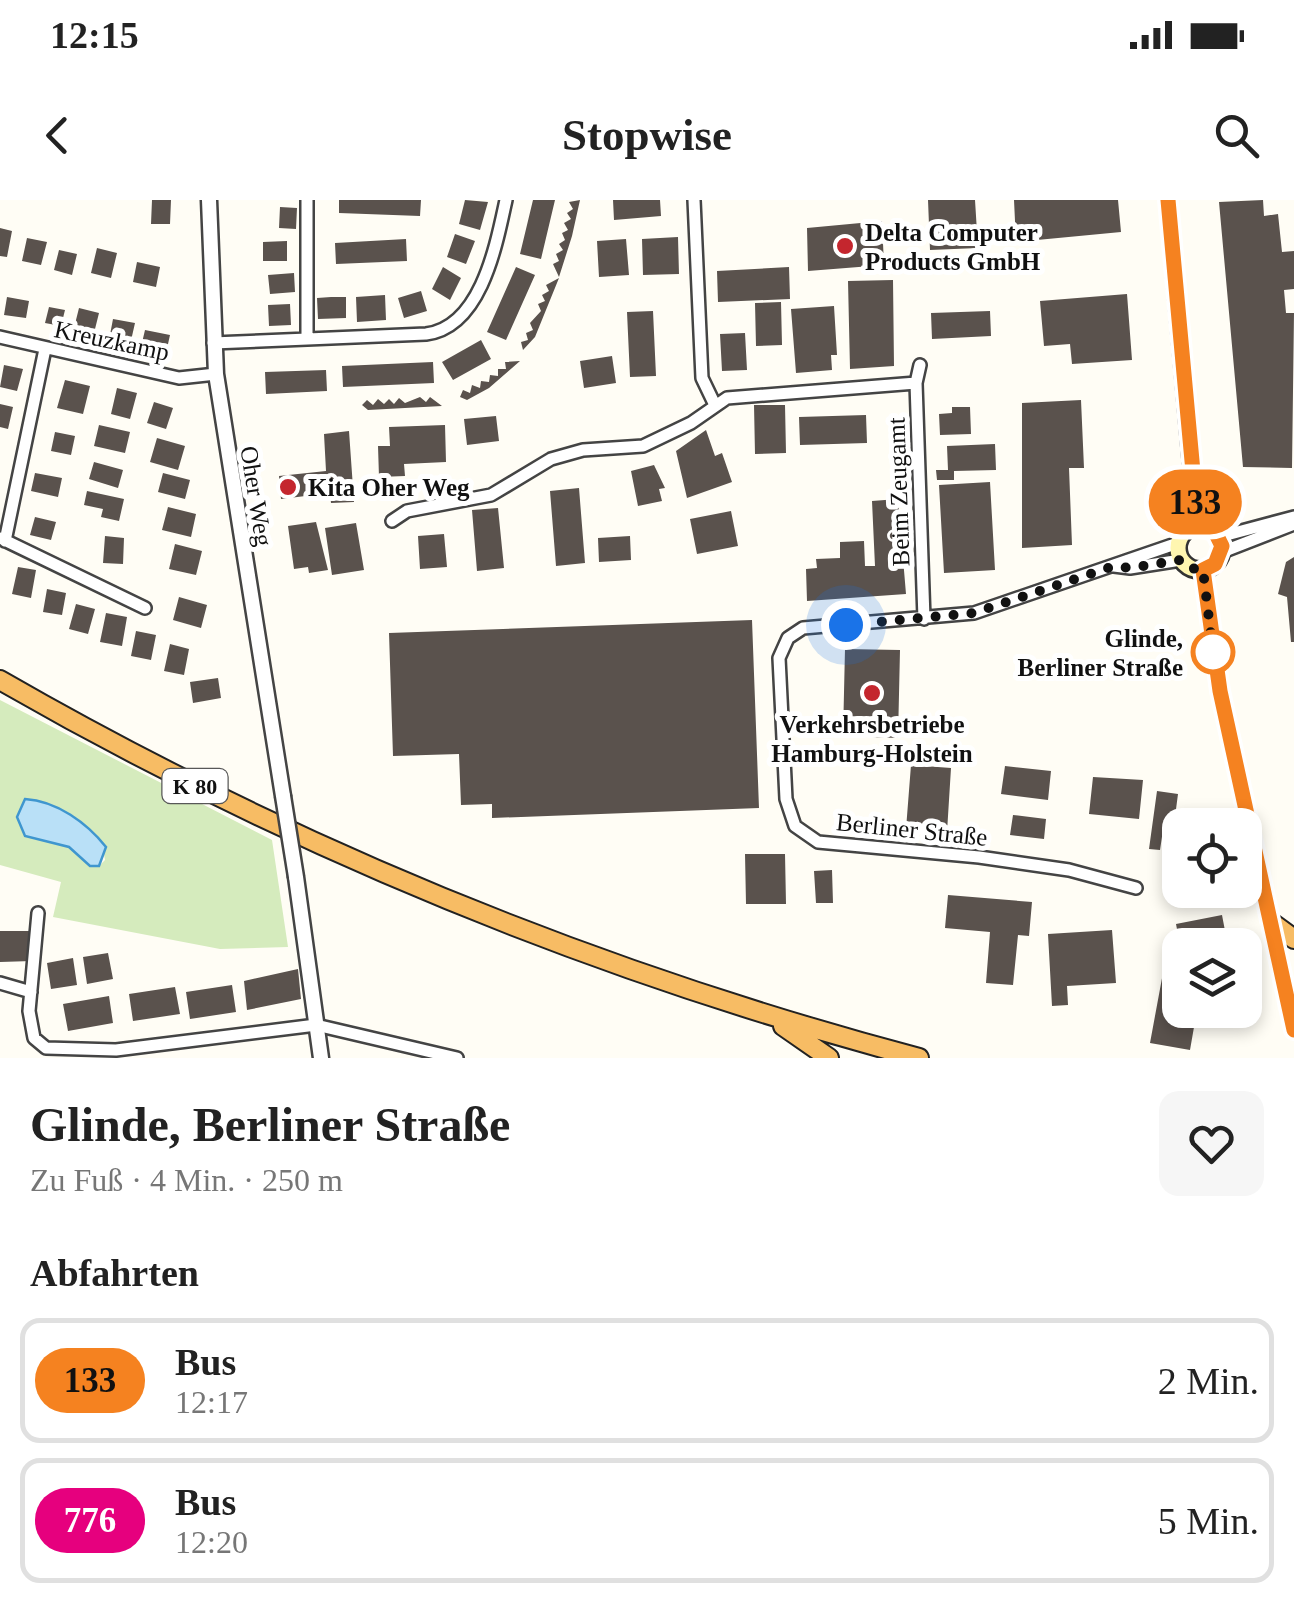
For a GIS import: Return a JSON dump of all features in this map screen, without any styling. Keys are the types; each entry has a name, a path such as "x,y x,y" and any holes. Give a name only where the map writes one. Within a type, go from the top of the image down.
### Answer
{"highway":[{"name":"K 80","path":"0,680 196,786 396,881 602,962 766,1015 919,1058"},
{"path":"1272,922 1294,920"},
{"path":"1272,922 1294,939"},
{"path":"766,1015 829,1058"}],"main road":[{"path":"1168,200 1198,526"},
{"path":"1198,526 1210,528 1220,544 1215,564 1203,570 1190,568 1180,551 1185,532 1198,526"},
{"path":"1203,570 1220,691 1292,1000 1294,1030"}],"street":[{"name":"Oher Weg","path":"209,200 216,374 316,1025"},
{"path":"307,200 308,339"},
{"path":"213,343 426,334 457,322 477,290 506,200"},
{"path":"694,200 702,378 714,403"},
{"name":"Kreuzkamp","path":"0,338 180,378 216,374"},
{"path":"45,349 2,540 145,608"},
{"name":"Beim Zeugamt","path":"920,365 916,383 924,618"},
{"path":"392,521 407,512 491,495 551,458 582,450 643,446 691,423 714,403 746,393 916,383"},
{"path":"1220,544 1294,520"},
{"name":"Berliner Straße","path":"1136,888 1069,870 818,842 795,826 786,800 779,658 788,638 803,628 974,613 1114,566 1180,551"},
{"path":"38,912 36,978 31,992 34,1038 46,1048 116,1050 316,1025 456,1058"},
{"path":"0,982 31,992"},
{"path":"316,1025 321,1058"}],"green space":[{"path":"0,700 272,840 288,947 220,949 53,917 61,882 0,865","holes":["25,799 63,810 87,826 96,836 105,860 99,866 59,842 33,839"]}],"water":[{"path":"25,799 60,809 90,830 106,847 99,866 90,866 69,847 25,836 17,817"}],"building":[{"path":"152,200 171,200 170,224 151,224"},
{"path":"339,200 421,200 420,216 339,213"},
{"path":"465,200 488,202 480,230 459,224"},
{"path":"533,200 555,200 541,259 520,254"},
{"path":"580,200 559,277 553,264 559,261 556,254 563,250 559,244 565,240 562,233 568,230 564,223 571,219 567,213 573,209 569,202"},
{"path":"613,200 660,200 661,216 614,220"},
{"path":"928,200 975,200 978,248 930,250"},
{"path":"1014,200 1118,200 1121,232 1016,242"},
{"path":"1263,200 1264,216 1278,214 1282,252 1294,251 1294,289 1284,290 1286,313 1294,313 1292,468 1243,467 1219,202"},
{"path":"280,207 297,208 296,229 279,228"},
{"name":"Delta Computer Products GmbH","path":"882,221 884,265 808,271 807,228"},
{"path":"0,228 12,231 7,257 0,256"},
{"path":"455,234 475,241 466,264 447,257"},
{"path":"678,237 679,274 643,275 642,239"},
{"path":"27,238 47,242 41,265 22,261"},
{"path":"406,239 407,261 336,264 335,243"},
{"path":"626,239 629,275 599,277 597,241"},
{"path":"287,241 287,261 263,261 263,242"},
{"path":"97,248 117,253 111,278 91,273"},
{"path":"59,250 77,254 72,275 54,270"},
{"path":"137,262 160,267 156,287 133,282"},
{"path":"443,267 461,278 450,300 432,289"},
{"path":"516,267 535,275 506,340 487,332"},
{"path":"789,267 790,299 718,302 717,271"},
{"path":"294,273 295,292 270,294 268,275"},
{"path":"559,278 535,337 523,350 521,342 528,340 526,333 533,330 530,323 541,311 538,304 545,301 542,295 549,291 546,285"},
{"path":"893,280 894,366 850,369 848,281"},
{"path":"421,291 427,311 404,318 398,298"},
{"path":"1127,294 1132,360 1072,364 1070,344 1044,346 1040,301"},
{"path":"385,295 386,320 357,322 356,297"},
{"path":"7,297 29,301 26,318 4,315"},
{"path":"346,297 346,318 318,319 317,298"},
{"path":"781,302 782,345 756,346 755,303"},
{"path":"290,304 291,325 269,326 268,305"},
{"path":"834,306 837,355 831,355 832,370 796,373 791,309"},
{"path":"49,307 65,310 61,326 45,323"},
{"path":"79,308 99,313 93,337 73,332"},
{"path":"653,311 656,376 630,377 627,312"},
{"path":"990,311 991,336 932,339 931,313"},
{"path":"113,319 135,323 130,345 109,340"},
{"path":"145,330 170,335 166,353 141,347"},
{"path":"745,333 747,370 722,371 720,334"},
{"path":"481,340 491,359 453,380 442,362"},
{"path":"612,356 616,383 584,388 580,361"},
{"path":"520,361 489,388 467,400 460,397 463,390 470,393 472,385 480,388 481,381 489,382 490,375 498,376 498,369 506,369 505,362"},
{"path":"433,362 434,383 343,387 342,366"},
{"path":"4,365 23,369 17,391 0,387"},
{"path":"326,370 327,391 266,394 265,372"},
{"path":"65,380 90,386 83,414 57,408"},
{"path":"117,388 137,393 130,419 111,414"},
{"path":"420,397 426,402 430,397 442,406 368,410 362,405 367,400 373,405 378,399 384,404 389,399 394,404 399,398 405,403"},
{"path":"1081,400 1084,468 1069,468 1072,545 1022,548 1022,403"},
{"path":"154,402 173,408 166,429 147,423"},
{"path":"0,404 13,407 8,429 0,427"},
{"path":"754,405 785,405 786,453 755,454"},
{"path":"952,407 970,407 971,434 940,435 939,414 952,413"},
{"path":"866,415 867,443 800,445 799,417"},
{"path":"496,416 499,441 467,445 464,419"},
{"path":"99,425 130,432 125,453 94,446"},
{"path":"445,425 446,462 404,464 405,476 379,477 378,446 390,446 389,427"},
{"path":"706,430 715,456 722,453 732,482 687,498 676,451"},
{"path":"349,431 354,502 331,503 330,493 281,499 279,476 326,471 324,434"},
{"path":"55,432 75,436 71,455 51,451"},
{"path":"157,438 185,446 178,470 150,462"},
{"path":"995,444 996,470 954,471 954,480 937,480 936,470 948,470 947,446"},
{"path":"94,462 123,470 118,488 89,479"},
{"path":"654,465 665,488 659,489 662,501 638,506 631,471"},
{"path":"35,473 62,478 58,497 31,491"},
{"path":"163,473 190,480 185,499 158,492"},
{"path":"990,482 995,570 944,573 939,485"},
{"path":"579,488 585,563 556,566 550,491"},
{"path":"87,491 124,499 119,521 101,517 103,509 84,505"},
{"path":"898,499 906,594 807,601 806,569 817,568 816,559 840,558 840,542 864,541 865,566 875,566 872,501"},
{"path":"168,507 196,514 191,537 162,530"},
{"path":"498,508 504,568 477,571 472,510"},
{"path":"731,511 738,546 697,554 690,519"},
{"path":"35,517 56,522 51,540 30,535"},
{"path":"316,522 328,570 309,573 308,567 294,569 288,526"},
{"path":"356,523 364,570 332,575 325,528"},
{"path":"444,534 447,567 420,569 418,536"},
{"path":"105,536 124,538 123,564 103,563"},
{"path":"630,536 631,560 599,562 598,538"},
{"path":"175,544 202,551 196,575 169,569"},
{"path":"1294,557 1291,642 1287,597 1278,594 1286,562"},
{"path":"18,567 36,570 31,598 12,594"},
{"path":"47,589 66,593 62,615 43,612"},
{"path":"179,597 207,605 201,628 173,620"},
{"path":"76,604 95,609 88,634 69,629"},
{"path":"106,613 127,617 122,646 100,642"},
{"path":"752,620 759,808 492,818 492,804 461,805 459,754 393,756 389,633"},
{"path":"136,631 156,635 151,660 131,656"},
{"path":"170,644 189,649 184,675 164,671"},
{"name":"Verkehrsbetriebe Hamburg-Holstein","path":"845,649 900,650 898,738 843,736"},
{"path":"218,678 221,698 193,703 190,682"},
{"path":"911,765 951,768 947,832 906,829"},
{"path":"1005,766 1051,771 1048,800 1001,794"},
{"path":"1093,777 1143,780 1139,819 1089,814"},
{"path":"1157,791 1178,794 1176,808 1162,808 1160,850 1149,849"},
{"path":"1013,815 1046,819 1044,839 1010,835"},
{"path":"745,854 785,854 786,904 746,904"},
{"path":"832,870 833,903 816,903 814,871"},
{"path":"948,895 1032,902 1029,936 1018,935 1013,985 986,983 990,932 945,928"},
{"path":"1222,915 1224,928 1177,928 1176,924"},
{"path":"1112,930 1116,983 1067,986 1068,1005 1052,1006 1048,934"},
{"path":"0,931 32,931 32,961 0,962"},
{"path":"108,953 113,979 87,984 83,957"},
{"path":"73,958 77,985 51,989 47,963"},
{"path":"298,969 301,999 247,1010 244,981"},
{"path":"1162,978 1162,1028 1194,1028 1190,1050 1150,1043"},
{"path":"232,985 236,1012 190,1019 186,992"},
{"path":"175,987 180,1014 133,1021 129,994"},
{"path":"109,996 113,1023 68,1031 63,1004"}],"bus line":[{"name":"133","path":"1168,200 1198,526 1215,532 1222,546 1215,564 1203,570 1213,652 1294,1030"}],"place":[{"name":"Delta Computer Products GmbH","path":"845,246"},
{"name":"Kita Oher Weg","path":"288,487"},
{"name":"Glinde, Berliner Straße","path":"1213,652"},
{"name":"Verkehrsbetriebe Hamburg-Holstein","path":"872,693"}],"route":[{"path":"846,625 974,613 1114,566 1130,568 1181,560 1190,568 1203,570 1213,652"}]}
